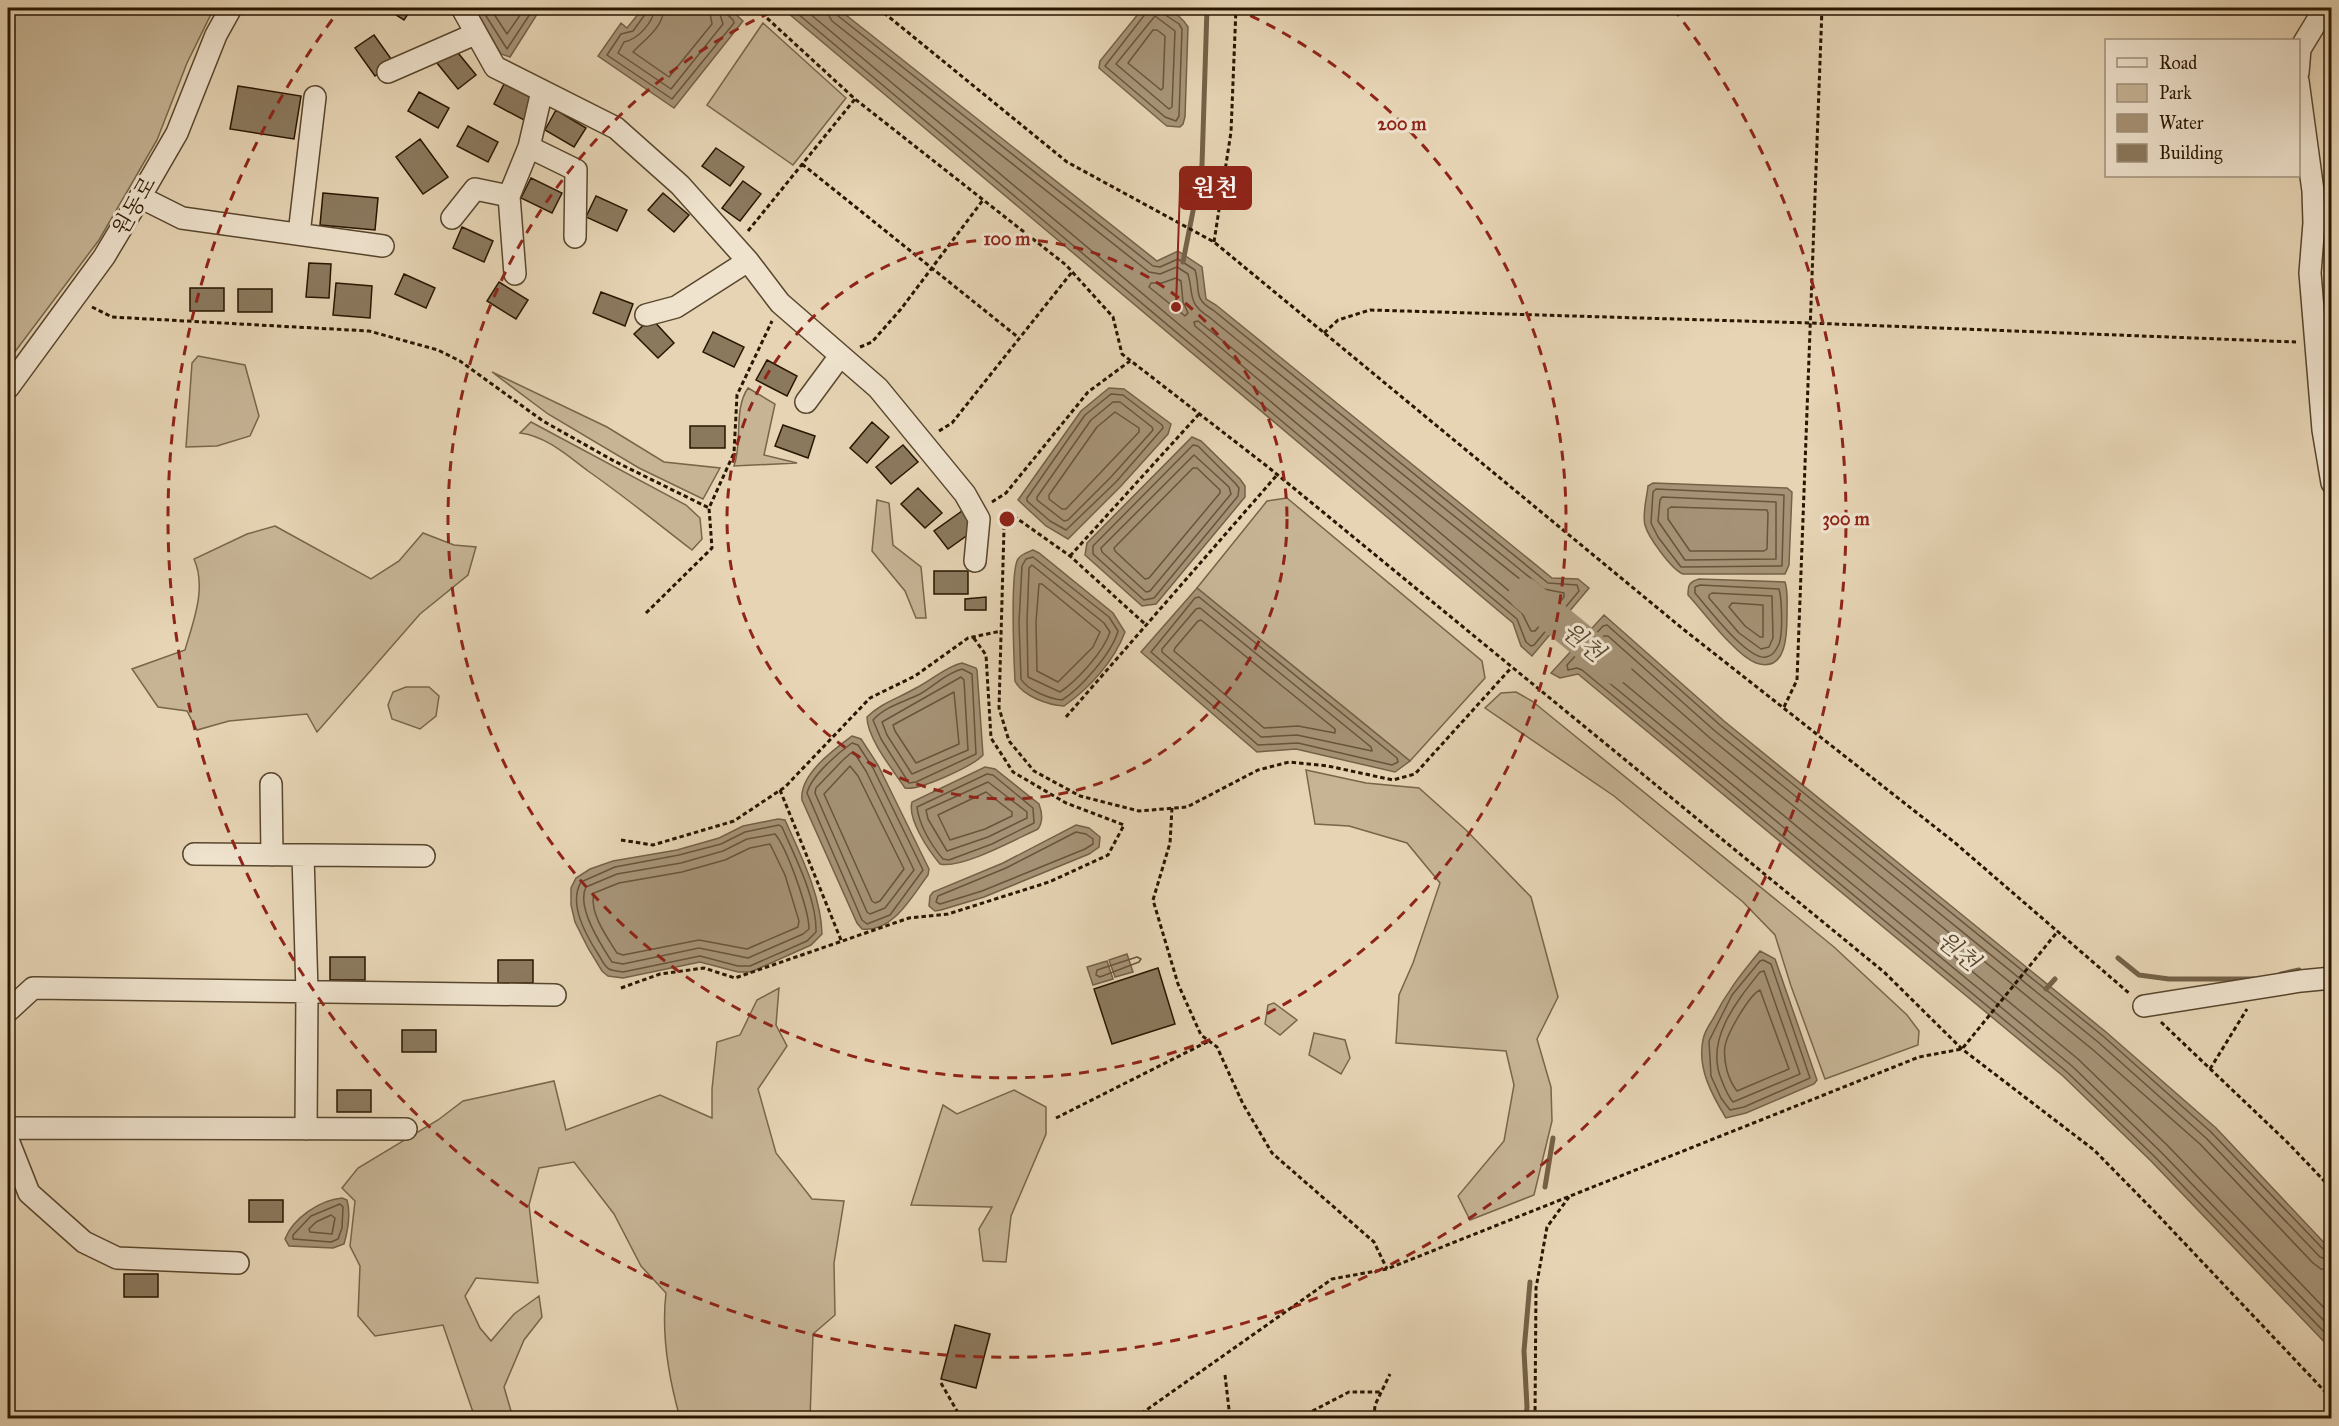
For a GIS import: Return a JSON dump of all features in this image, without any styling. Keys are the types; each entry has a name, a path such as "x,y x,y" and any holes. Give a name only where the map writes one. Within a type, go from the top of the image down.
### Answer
{"street":[{"name":"원동로","path":"8,388 104,257 140,197 177,133 216,36 231,8"},
{"path":"462,8 495,67 616,128 680,185 733,243 780,303 878,388 965,494 979,519 975,561"},
{"path":"2300,49 2325,8"},
{"path":"388,72 475,34"},
{"path":"515,274 509,196 529,147 542,91"},
{"path":"2300,96 2313,192 2323,223 2310,273 2323,430 2331,483"},
{"path":"299,234 315,97"},
{"path":"529,147 576,170 575,237"},
{"path":"452,218 475,189 509,196"},
{"path":"140,197 182,218 384,246"},
{"path":"646,315 676,307 748,261"},
{"path":"806,402 840,357"},
{"path":"271,784 272,855"},
{"path":"194,854 424,856"},
{"path":"303,855 308,992 306,1129"},
{"path":"2144,1006 2331,978"},
{"path":"8,1011 33,988 555,995"},
{"path":"8,1128 406,1129"},
{"path":"8,1140 29,1193 84,1242 117,1258 237,1263"}],"path":[{"path":"756,8 855,99 1072,272 1113,317 1122,354 1277,475 1884,972 1962,1049 2094,1150 2186,1244 2331,1399"},
{"path":"878,8 1067,162 1214,242 1683,629 1954,842 2144,1006 2287,1142 2331,1189"},
{"path":"1214,242 1231,132 1236,8"},
{"path":"1784,708 1797,680 1822,8"},
{"path":"733,243 747,231 855,99"},
{"path":"802,164 1019,338"},
{"path":"840,357 872,342 901,309 983,200"},
{"path":"923,442 952,423 1072,272"},
{"path":"74,297 112,317 369,331 438,350 460,361 543,421 614,461 709,508"},
{"path":"646,613 712,548 709,508 735,453 737,395 780,303"},
{"path":"1324,333 1338,320 1370,310 1810,323 2316,343"},
{"path":"1130,360 1088,392 1006,493 989,504 1004,528 999,708 1009,741 1035,771 1080,796 1138,811 1187,807 1258,770 1289,762 1328,766 1393,780 1415,774 1512,667"},
{"path":"1070,556 1199,414"},
{"path":"1066,717 1277,475"},
{"path":"998,518 1015,517 1070,556 1145,624"},
{"path":"621,840 653,845 734,821 780,790 870,698 915,676 968,638 1001,631"},
{"path":"621,988 660,974 704,968 735,978 909,918 948,914 1049,882 1108,855 1124,825 1066,803 1013,772 991,738 986,656 973,637"},
{"path":"780,790 841,940"},
{"path":"1172,808 1170,843 1153,900 1178,984 1201,1035 1217,1047 1243,1104 1272,1153 1374,1242 1387,1269"},
{"path":"1135,1419 1332,1279 1387,1269 1919,1058 1962,1049 2058,931"},
{"path":"2210,1069 2262,987"},
{"path":"1056,1118 1209,1041"},
{"path":"1535,1419 1536,1288 1547,1227 1570,1196"},
{"path":"1374,1419 1375,1406 1390,1374"},
{"path":"1225,1375 1230,1419"},
{"path":"940,1383 961,1419"},
{"path":"1299,1419 1349,1392 1382,1392"}],"green space":[{"path":"8,8 214,8 187,63 157,140 99,240 8,361"},
{"path":"763,23 846,98 793,165 707,105"},
{"path":"198,356 245,365 259,416 250,436 217,446 186,447 192,363"},
{"path":"492,372 607,427 664,462 720,468 703,499 639,468 548,414"},
{"path":"748,388 775,404 764,455 797,463 734,466 738,446 739,416 743,397"},
{"path":"531,422 686,505 700,518 702,539 692,550 556,448 539,438 520,433"},
{"path":"1287,498 1482,661 1485,678 1410,761 1197,588 1267,501"},
{"path":"877,500 889,503 893,545 921,567 926,618 916,618 905,591 872,551"},
{"path":"275,526 371,579 399,561 423,533 454,545 476,547 468,575 420,614 317,732 307,714 229,721 197,730 187,711 158,707 132,669 185,650 195,617 199,593 198,570 194,559 247,534"},
{"path":"406,687 429,687 439,696 436,716 420,729 392,719 388,705 393,692"},
{"path":"1516,692 1532,701 1834,947 1907,1015 1919,1031 1918,1045 1825,1079 1775,935 1743,902 1614,796 1485,708 1501,693"},
{"path":"1306,770 1366,783 1419,788 1466,830 1531,897 1558,997 1537,1039 1551,1087 1552,1121 1534,1195 1470,1220 1458,1196 1504,1141 1514,1085 1506,1051 1396,1043 1399,995 1413,963 1440,883 1407,843 1349,826 1315,824"},
{"path":"779,988 776,1025 787,1046 758,1089 776,1153 812,1199 844,1201 834,1263 835,1315 813,1334 810,1418 680,1418 667,1357 666,1293 641,1266 614,1214 574,1162 539,1168 529,1205 538,1283 476,1278 465,1296 480,1328 491,1341 514,1314 539,1296 542,1317 524,1340 504,1387 513,1418 475,1418 443,1325 375,1336 358,1316 360,1266 350,1246 355,1201 342,1188 358,1168 438,1120 463,1101 554,1081 566,1130 660,1095 712,1118 712,1089 717,1042 740,1035 757,1000"},
{"path":"1274,1003 1297,1020 1280,1035 1265,1024 1268,1005"},
{"path":"1314,1033 1345,1040 1350,1058 1341,1074 1309,1055"},
{"path":"1014,1090 1046,1107 1046,1134 1011,1216 1006,1262 983,1261 979,1229 992,1207 911,1205 943,1105 957,1114"}],"water":[{"path":"475,8 541,8 510,57 501,54"},
{"path":"643,8 729,8 743,21 674,108 598,56 621,23 627,28"},
{"path":"782,8 837,8 1157,261 1178,251 1202,267 1206,299 1552,578 1578,579 1589,588 1532,656 1521,646 1513,623"},
{"path":"1143,8 1168,10 1179,16 1188,27 1185,117 1180,127 1167,126 1099,68 1100,61"},
{"path":"1109,388 1124,389 1171,424 1168,434 1121,486 1068,539 1046,526 1018,500 1081,411"},
{"path":"1192,437 1201,441 1240,479 1245,486 1245,497 1156,604 1142,606 1085,555 1087,543"},
{"path":"1653,483 1787,488 1792,492 1789,565 1785,574 1683,574 1678,571 1661,552 1645,525 1644,511 1648,486"},
{"path":"1033,550 1113,613 1125,632 1100,673 1064,706 1036,699 1023,691 1015,681 1014,580 1019,557"},
{"path":"1699,579 1785,582 1787,589 1786,638 1780,656 1775,662 1767,665 1756,663 1739,651 1720,632 1688,595 1690,584"},
{"path":"1197,588 1410,761 1395,772 1296,749 1257,752 1141,652"},
{"path":"1604,615 1724,721 2106,1032 2216,1128 2331,1250 2331,1349 2151,1161 2063,1076 1578,674 1560,678 1551,673"},
{"path":"962,663 977,670 983,755 946,777 922,786 905,788 876,744 867,717 884,704 922,685 950,667"},
{"path":"852,736 861,739 878,765 929,869 928,875 901,911 883,925 873,929 862,929 857,923 802,800 806,781 811,772"},
{"path":"985,767 995,769 1039,804 1042,817 1040,826 1038,829 975,858 940,864 916,826 911,809 912,802"},
{"path":"778,819 785,820 809,876 818,905 822,934 811,945 751,972 738,972 700,962 623,978 608,976 602,971 575,922 571,905 571,888 576,878 590,869 613,861 677,850 719,838 743,826"},
{"path":"1076,825 1089,828 1100,837 1099,847 1089,854 984,897 935,911 929,906 933,892 1003,863"},
{"path":"1760,951 1775,959 1817,1080 1814,1084 1746,1113 1726,1118 1711,1091 1704,1071 1702,1050 1704,1035 1729,992"},
{"path":"1127,954 1133,972 1115,977 1109,960"},
{"path":"1107,961 1113,979 1093,985 1087,967"},
{"path":"342,1198 347,1200 349,1211 344,1244 333,1248 289,1246 285,1239 301,1217 316,1206"}],"building":[{"path":"385,8 412,8 404,20"},
{"path":"374,35 394,63 375,76 355,48"},
{"path":"454,48 476,75 458,89 437,63"},
{"path":"504,84 534,99 524,120 494,104"},
{"path":"238,86 301,96 294,139 230,129"},
{"path":"419,92 449,108 438,128 408,111"},
{"path":"556,110 586,128 574,147 545,130"},
{"path":"468,126 498,142 488,162 457,146"},
{"path":"420,139 448,177 423,194 396,157"},
{"path":"716,148 744,167 730,186 702,166"},
{"path":"531,178 562,193 552,213 521,198"},
{"path":"743,181 761,194 740,221 722,208"},
{"path":"323,193 378,198 375,230 320,225"},
{"path":"663,193 689,215 674,232 648,210"},
{"path":"596,196 627,210 617,231 586,217"},
{"path":"462,227 493,241 484,262 453,248"},
{"path":"309,263 331,264 329,298 306,297"},
{"path":"404,274 435,288 426,308 395,294"},
{"path":"499,282 528,300 516,319 487,301"},
{"path":"336,283 372,286 370,318 333,315"},
{"path":"190,288 224,288 224,311 190,311"},
{"path":"238,289 272,289 272,312 238,312"},
{"path":"601,292 633,304 625,326 593,313"},
{"path":"651,318 674,343 658,358 634,334"},
{"path":"713,332 744,347 734,367 703,352"},
{"path":"767,360 797,376 787,396 756,380"},
{"path":"872,422 889,437 867,463 850,448"},
{"path":"783,425 815,436 808,458 775,446"},
{"path":"690,426 725,426 725,448 690,448"},
{"path":"903,445 918,462 891,484 876,467"},
{"path":"918,488 942,513 925,528 901,504"},
{"path":"962,511 976,529 948,549 934,531"},
{"path":"934,571 968,571 968,594 934,594"},
{"path":"986,597 986,610 965,610 965,599"},
{"path":"330,957 365,957 365,980 330,980"},
{"path":"498,960 533,960 533,983 498,983"},
{"path":"1158,968 1175,1024 1112,1044 1094,989"},
{"path":"402,1030 436,1030 436,1052 402,1052"},
{"path":"337,1090 371,1090 371,1112 337,1112"},
{"path":"249,1200 283,1200 283,1222 249,1222"},
{"path":"124,1274 158,1274 158,1297 124,1297"},
{"path":"955,1325 990,1334 976,1388 941,1379"}],"waterway":[{"path":"1183,262 1202,165 1207,8"},
{"name":"원천","path":"1525,594 1615,668"},
{"path":"2118,958 2139,975 2169,979 2254,979"},
{"path":"2281,974 2299,970"},
{"path":"2046,989 2055,979"},
{"path":"1545,1187 1553,1138"},
{"path":"1526,1418 1524,1351 1530,1282"}],"place":[{"name":"원천","path":"1176,307"}]}
